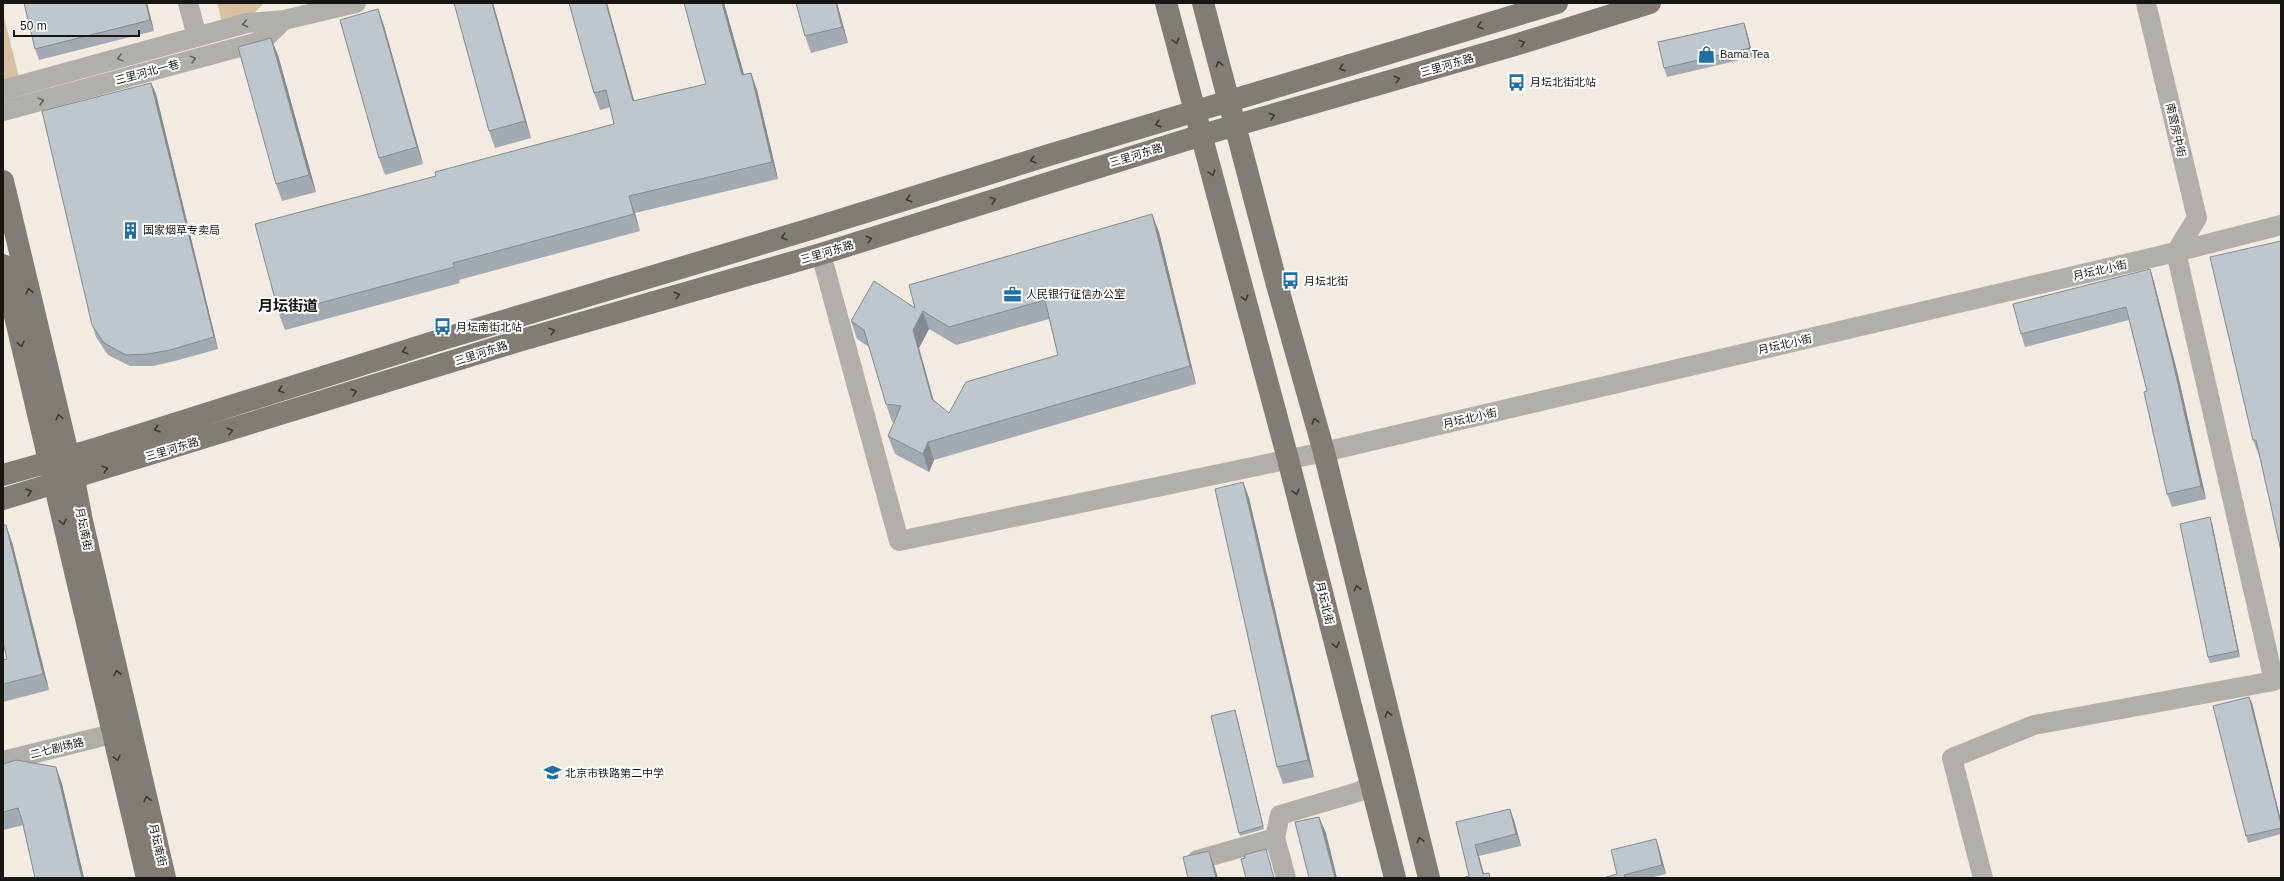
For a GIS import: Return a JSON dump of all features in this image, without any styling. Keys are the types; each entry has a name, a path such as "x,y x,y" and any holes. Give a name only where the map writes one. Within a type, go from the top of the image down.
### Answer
{"main road":[{"name":"月坛北街","path":"1166,3 1288,459 1395,878"},
{"path":"1202,3 1324,452 1429,878"},
{"path":"3,475 106,445 443,339 799,233 1049,155 1195,113 1229,101 1558,3"},
{"name":"三里河东路","path":"3,499 514,342 821,254 1202,135 1235,127 1515,45 1650,3"},
{"name":"月坛南街","path":"3,181 64,481 112,734 146,878"},
{"name":"月坛南街","path":"3,265 59,458"},
{"name":"月坛南街","path":"64,481 82,521 165,878"}],"street":[{"path":"188,3 197,37"},
{"name":"三里河北一巷","path":"3,90 282,12 356,3"},
{"name":"南营房中街","path":"2146,3 2197,218 2176,252"},
{"name":"三里河北一巷","path":"3,111 262,41 282,12"},
{"name":"月坛北小街","path":"821,254 899,541 1324,452 2176,252 2281,225"},
{"path":"1983,878 1952,758 2034,725 2274,681 2176,252"},
{"name":"二七剧场路","path":"3,761 112,734"},
{"path":"1286,878 1275,838 1280,815 1358,792 1372,785"},
{"path":"1196,860 1275,838"}],"shaded area":[{"path":"217,3 264,3 254,13 222,22"},
{"path":"3,13 19,77 3,82"}],"building":[{"path":"24,3 146,3 150,20 35,49"},
{"path":"454,3 492,3 525,121 489,131"},
{"path":"569,3 606,3 633,101 706,84 684,3 722,3 742,75 751,73 772,162 629,196 634,214 453,263 454,267 279,314 255,224 436,176 435,172 614,124 606,90 594,93"},
{"path":"796,3 836,3 842,27 805,36"},
{"path":"378,9 417,147 379,158 340,20"},
{"name":"Bama Tea","path":"1744,23 1750,48 1664,68 1658,42"},
{"path":"271,38 309,175 276,184 238,47"},
{"name":"国家烟草专卖局","path":"151,83 214,337 170,350 148,354 126,355 104,343 92,325 42,111"},
{"path":"1152,214 1190,366 928,442 923,454 888,436 901,406 886,404 864,330 851,321 874,281 915,308 909,285","holes":["1045,300 1058,355 966,382 949,413 932,399 913,330 923,311 949,327"]},
{"path":"2281,241 2281,551 2256,440 2253,440 2210,257"},
{"path":"2150,269 2201,486 2167,494 2144,392 2147,391 2126,307 2021,334 2013,304"},
{"path":"1243,482 1308,760 1277,767 1215,489"},
{"path":"2210,517 2238,651 2208,657 2180,524"},
{"path":"3,525 6,525 43,674 3,684 3,660 7,659 3,642"},
{"path":"2249,697 2281,828 2246,836 2213,706"},
{"path":"1235,710 1263,826 1239,833 1211,716"},
{"path":"16,760 56,767 82,878 35,878 18,808 3,812 3,764"},
{"path":"1510,809 1516,834 1475,845 1483,874 1489,873 1490,878 1465,878 1469,876 1456,822"},
{"path":"1319,817 1335,878 1309,878 1295,822"},
{"path":"1656,839 1662,865 1624,875 1625,878 1603,878 1617,874 1611,850"},
{"path":"1266,849 1274,878 1246,878 1241,859 1245,858 1244,855"},
{"path":"1209,851 1216,878 1188,878 1183,857"}],"place":[{"name":"Bama Tea","path":"1707,54"},
{"name":"月坛北街北站","path":"1517,82"},
{"name":"国家烟草专卖局","path":"130,230"},
{"name":"月坛北街","path":"1291,281"},
{"name":"人民银行征信办公室","path":"1013,294"},
{"name":"月坛南街北站","path":"443,327"},
{"name":"北京市铁路第二中学","path":"552,773"}],"district":[{"name":"月坛街道","path":"288,306"}]}
